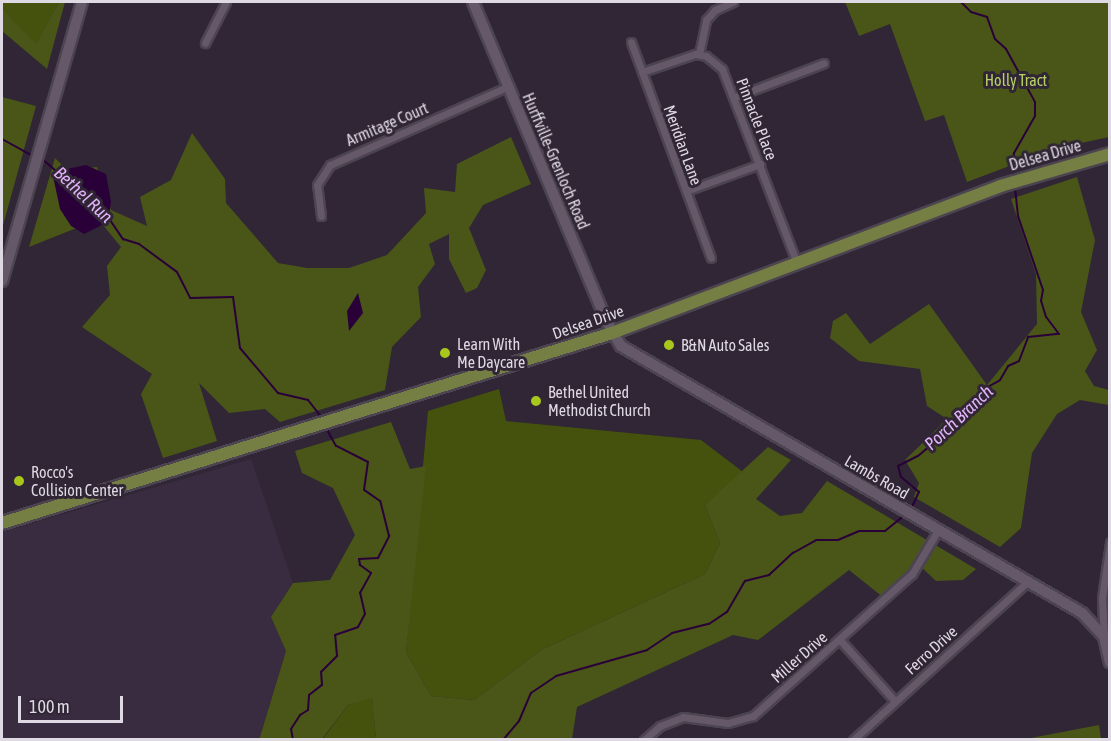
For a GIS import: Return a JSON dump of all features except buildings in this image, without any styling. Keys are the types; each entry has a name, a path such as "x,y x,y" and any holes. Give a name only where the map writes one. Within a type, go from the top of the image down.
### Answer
{"main road":[{"path":"2,281 82,2"},
{"name":"Hurffville-Grenloch Road","path":"473,2 612,333"},
{"name":"Delsea Drive","path":"2,523 612,333 1033,174 1110,154"},
{"name":"Lambs Road","path":"612,333 621,346 1082,613 1104,637 1110,662"}],"street":[{"path":"205,44 226,2"},
{"path":"642,72 699,54 706,20 715,10 733,2"},
{"name":"Meridian Lane","path":"631,42 711,258"},
{"name":"Pinnacle Place","path":"699,54 720,66 735,97 797,263"},
{"path":"735,97 824,63"},
{"name":"Armitage Court","path":"321,216 317,185 330,165 509,86"},
{"path":"686,191 760,164"},
{"name":"Miller Drive","path":"644,740 660,726 683,717 728,723 753,716 912,574 938,530"},
{"path":"1104,637 1102,598 1110,543"},
{"name":"Ferro Drive","path":"853,740 1027,582"},
{"path":"840,640 895,701"}],"shaded area":[{"path":"251,459 293,583 271,617 286,651 259,739 2,740 2,532"}],"green space":[{"path":"2,2 59,2 36,45 2,10"},
{"path":"59,2 65,2 47,69 2,31 2,9 36,44"},
{"name":"Holly Tract","path":"845,2 1109,2 1109,137 1054,149 967,182 944,115 925,121 890,24 859,36"},
{"path":"2,97 36,106 2,229"},
{"path":"192,133 225,179 226,203 278,263 307,268 349,268 387,255 426,213 424,188 455,192 457,164 511,137 531,184 483,205 469,228 486,270 477,288 466,293 449,259 449,234 429,244 435,264 418,287 421,317 392,347 385,390 280,422 265,409 229,413 199,383 217,441 163,458 141,394 152,374 82,327 110,295 107,266 121,247 103,225 74,229 29,247 55,158 67,170 97,167 111,210 147,226 140,197 171,180"},
{"path":"1077,177 1095,240 1081,312 1097,350 1085,371 1094,386 1109,390 1109,405 1080,400 1057,414 1032,453 1021,528 1000,547 914,497 919,483 905,460 947,419 927,406 920,369 859,361 830,338 833,321 846,313 870,344 929,304 987,385 1037,324 1036,274 1011,199"},
{"path":"499,389 506,421 701,440 743,472 705,505 720,543 705,574 541,650 474,700 431,696 406,652 428,411"},
{"path":"391,422 410,469 426,466 406,652 431,696 474,700 541,650 705,574 720,543 705,505 768,447 791,460 756,499 780,516 802,513 827,481 976,569 963,580 936,581 919,565 884,598 849,570 758,640 733,635 577,707 572,739 376,739 372,698 348,705 322,739 259,740 286,651 271,617 293,583 330,580 355,535 333,488 302,473 295,451"},
{"path":"372,697 376,739 322,740 348,705"},
{"path":"1099,725 1101,739 1030,739 1031,738"}],"water":[{"path":"86,165 106,174 111,202 108,222 84,234 71,226 60,209 53,176 57,171"},
{"path":"358,293 363,313 349,331 347,311"}],"waterway":[{"name":"Porch Branch","path":"961,2 971,12 987,17 995,39 1006,49 1035,102 1035,116 1014,153 1013,177"},
{"name":"Bethel Run","path":"2,139 33,156"},
{"name":"Bethel Run","path":"41,158 57,172"},
{"name":"Porch Branch","path":"911,509 919,492 901,477 898,466 918,456 949,430 984,389 1000,380 1008,366 1019,361 1028,337 1059,334 1046,317 1041,301 1043,290 1018,216 1015,186"},
{"name":"Bethel Run","path":"108,217 123,239 139,244 177,272 190,298 233,297 240,348 278,393 308,400 322,418"},
{"name":"Bethel Run","path":"293,740 291,729 300,715 308,710 309,695 322,685 321,672 337,656 335,635 358,627 365,614 360,593 371,573 360,565 359,559 378,558 389,536 380,501 364,490 368,462 336,446 325,426"},
{"name":"Porch Branch","path":"503,740 519,721 531,693 556,676 647,650 672,633 709,624 727,612 745,581 769,575 793,553 816,540 838,540 859,531 885,531 905,515"}],"place":[{"name":"B&N Auto Sales","path":"669,345"},
{"name":"Learn With Me Daycare","path":"445,353"},
{"name":"Bethel United Methodist Church","path":"536,401"},
{"name":"Rocco's Collision Center","path":"19,481"}]}
